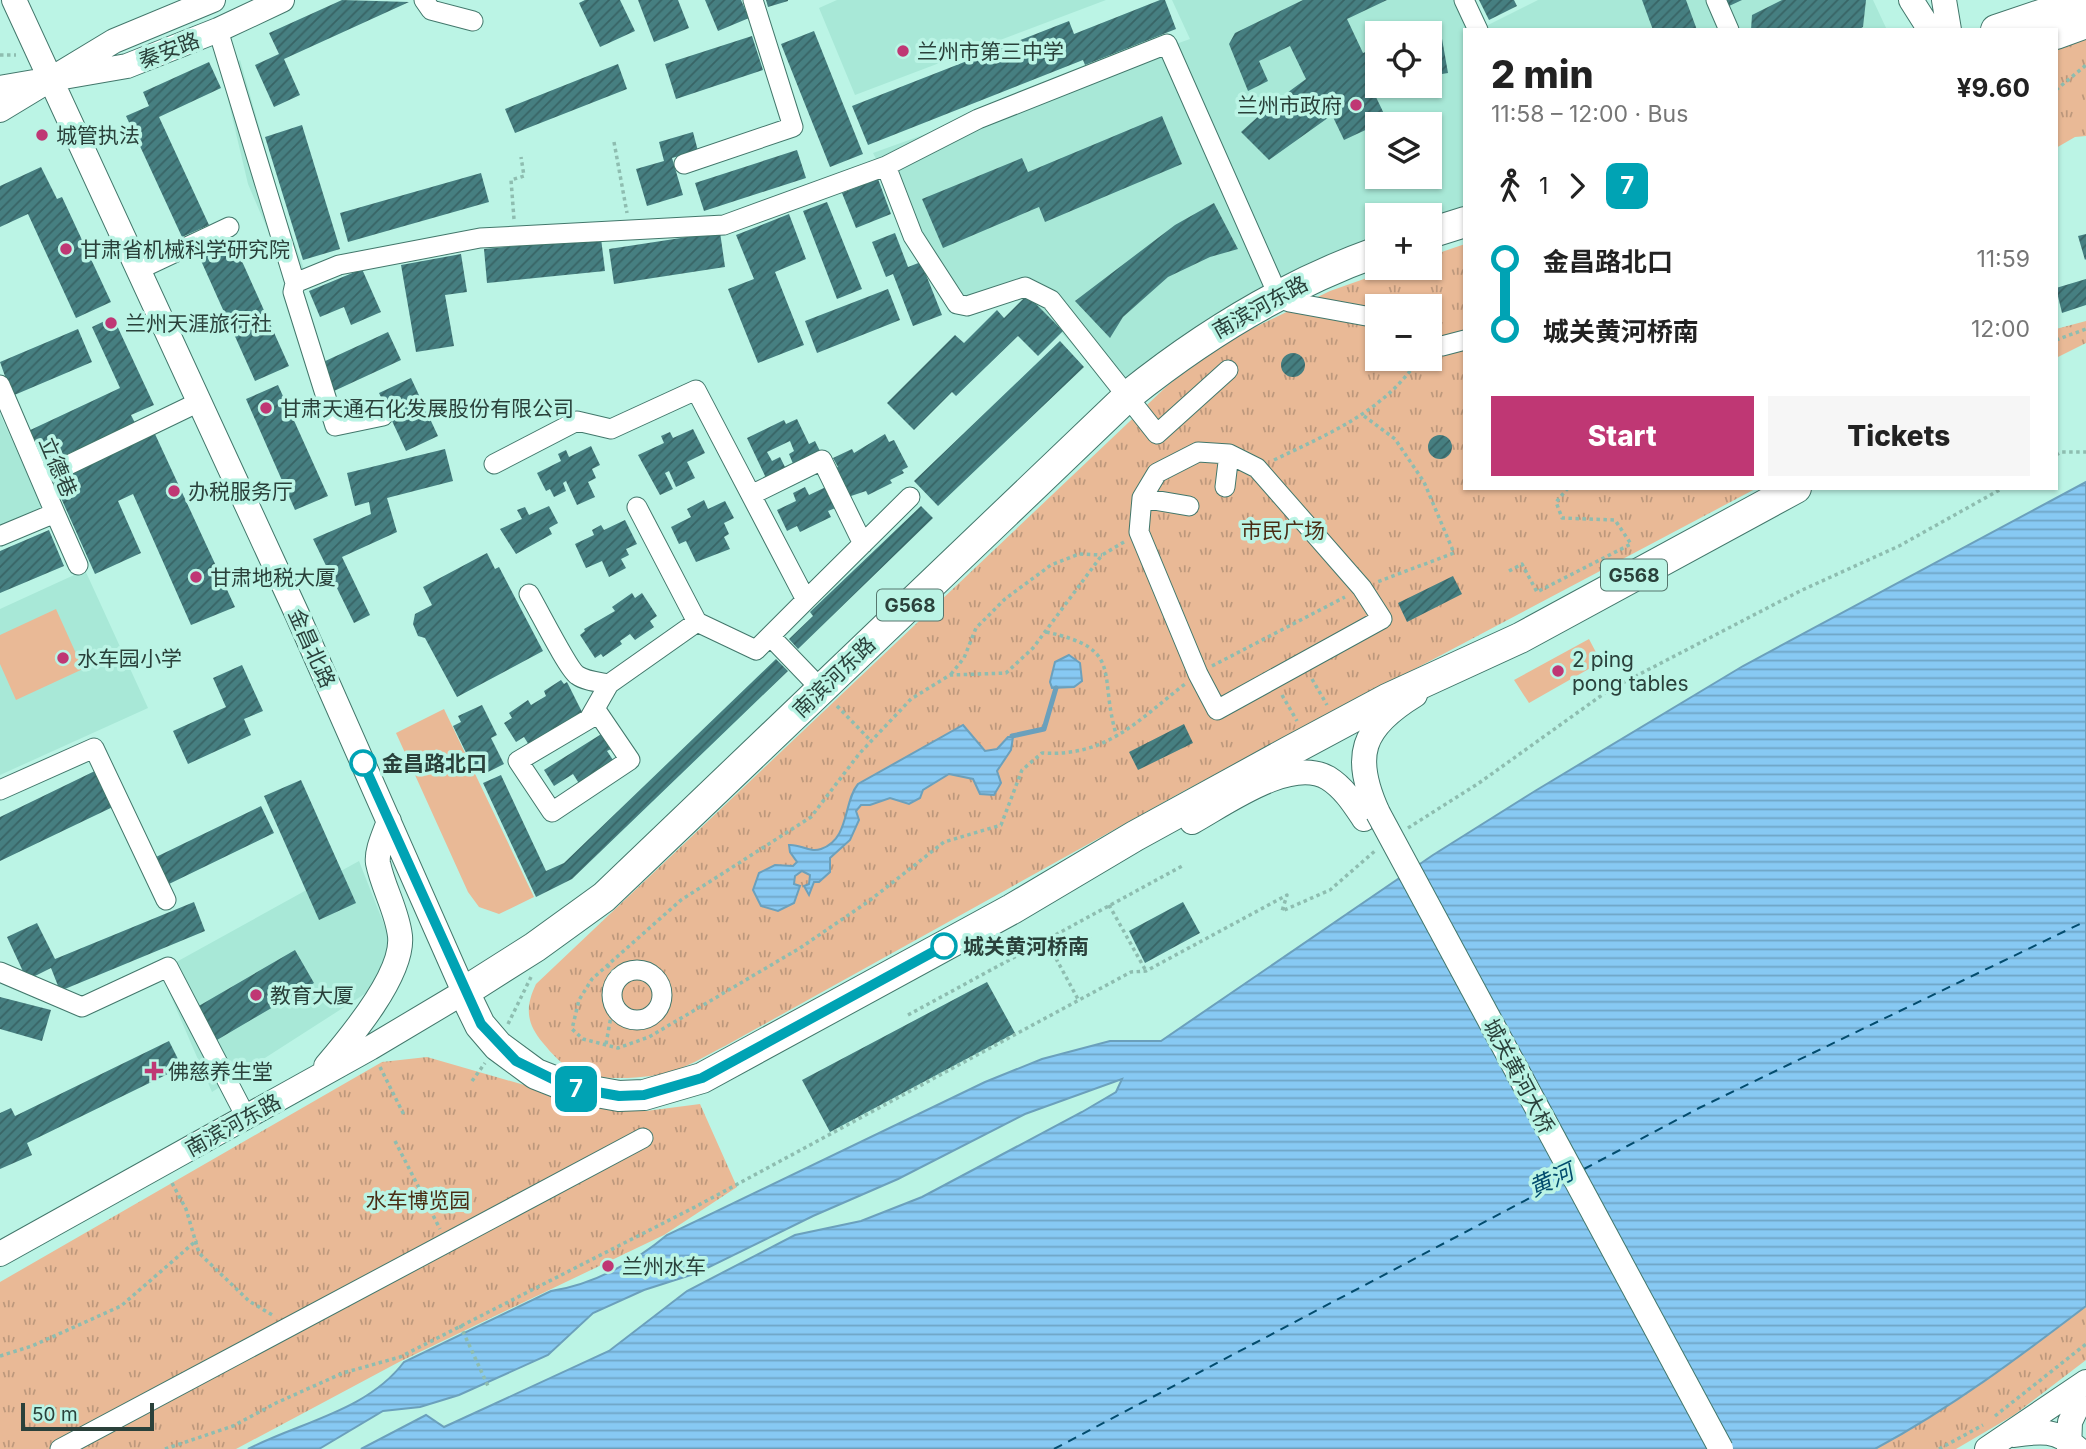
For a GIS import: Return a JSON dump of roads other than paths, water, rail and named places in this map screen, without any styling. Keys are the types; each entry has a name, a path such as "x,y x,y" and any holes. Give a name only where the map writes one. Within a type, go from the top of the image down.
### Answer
{"highway":[{"path":"2002,28 2085,0"},
{"path":"2058,33 2086,23"},
{"path":"1442,229 1463,223"},
{"name":"南滨河东路","path":"464,992 535,947 604,897 1129,395 1213,331 1365,257"},
{"name":"G568","path":"464,992 481,1024 498,1046 536,1073 591,1093 644,1095 702,1078 1012,909 1229,784 1387,699 1520,638 1792,490"}],"main road":[{"name":"金昌北路","path":"15,0 389,821 464,992"},
{"name":"秦安路","path":"0,110 114,41 213,0"},
{"name":"秦安路","path":"0,88 127,66 218,30 282,0"},
{"path":"1911,0 1929,28"},
{"path":"1944,0 1949,28"},
{"path":"1371,816 1363,772 1363,751 1370,735 1409,698 1471,660"},
{"path":"1012,909 1110,867 1273,778 1307,771 1326,777 1371,816"},
{"name":"城关黄河大桥","path":"1371,816 1702,1449"},
{"name":"城关黄河大桥","path":"1371,816 1721,1449"},
{"path":"316,1078 349,1040 394,966 401,939 395,909 377,861 389,821"},
{"name":"南滨河东路","path":"0,1254 370,1048 464,992"},
{"path":"2015,1442 2086,1382"},
{"path":"1987,1449 2015,1442 2065,1442 2086,1388"}],"street":[{"path":"424,0 431,10 473,21"},
{"path":"684,164 793,127 753,0"},
{"path":"1464,0 1477,28"},
{"path":"1716,0 1728,28"},
{"path":"218,30 295,283 293,292 335,426 383,416"},
{"path":"295,283 339,265 480,238 724,225 886,166 978,119 1167,44 1283,298 1365,315"},
{"path":"886,166 913,236 957,304 967,306 1026,287 1051,300 1129,395 1157,434 1228,370"},
{"path":"138,270 229,227"},
{"path":"1442,345 1463,340"},
{"name":"立德巷","path":"0,385 55,513 0,536"},
{"path":"494,464 578,421 611,429 696,390 806,600"},
{"path":"62,468 199,402"},
{"path":"1198,452 1229,454 1257,468 1362,588 1382,619 1217,710 1198,674 1139,532 1142,498 1157,473 1198,452"},
{"path":"1226,487 1229,454"},
{"path":"751,495 822,460 863,544"},
{"path":"637,506 682,597 698,622 757,650 910,497"},
{"path":"1142,498 1189,506"},
{"path":"55,513 78,565"},
{"path":"529,594 563,652 566,666 579,678 609,684"},
{"path":"596,710 630,760 552,812 518,761 589,719 609,684 698,622"},
{"path":"770,636 821,689"},
{"path":"0,790 94,748 166,900"},
{"path":"0,972 82,1007 167,967 246,1117"},
{"path":"637,970 655,977 663,995 656,1013 638,1021 628,1019 613,1006 613,972 637,970"},
{"path":"60,1449 643,1138"}],"water":[{"name":"黄河","path":"2086,482 2086,1306 1957,1399 1875,1449 361,1449 426,1415 444,1427 609,1351 687,1291 795,1235 861,1221 922,1197 1116,1092 1122,1079 1025,1114 898,1179 813,1216 697,1273 644,1290 593,1313 548,1355 459,1395 420,1407 383,1411 319,1449 248,1449 352,1404 389,1379 404,1362 551,1291 582,1284 612,1271 667,1235 985,1082 1042,1059 1110,1041 1161,1041 1433,855 1535,791 1743,666"},
{"path":"1069,655 1080,663 1082,681 1074,687 1052,688 1050,682 1055,662"},
{"path":"963,725 985,751 997,749 1008,737 1013,737 1011,750 997,771 1001,783 994,795 980,794 973,779 949,774 923,790 920,798 909,804 890,798 870,805 861,805 856,811 859,820 850,840 830,858 830,872 819,882 814,882 809,895 804,886 809,884 810,875 802,871 795,876 794,884 800,886 794,903 778,911 761,906 753,890 759,873 775,865 793,866 797,862 789,845 817,850 830,844 841,829 858,784"}],"waterway":[{"path":"1012,736 1044,729 1056,688"}],"place":[{"name":"兰州市第三中学","path":"903,51"},
{"name":"兰州市政府","path":"1356,105"},
{"name":"城管执法","path":"42,135"},
{"name":"甘肃省机械科学研究院","path":"66,249"},
{"name":"兰州天涯旅行社","path":"111,323"},
{"name":"甘肃天通石化发展股份有限公司","path":"266,408"},
{"name":"办税服务厅","path":"174,491"},
{"name":"甘肃地税大厦","path":"196,577"},
{"name":"水车园小学","path":"63,658"},
{"name":"2 ping pong tables","path":"1558,671"},
{"name":"金昌路北口","path":"363,763"},
{"name":"城关黄河桥南","path":"944,946"},
{"name":"教育大厦","path":"256,995"},
{"name":"佛慈养生堂","path":"154,1071"},
{"name":"兰州水车","path":"608,1266"}],"park label":[{"name":"市民广场","path":"1283,530"},
{"name":"水车博览园","path":"418,1200"}]}
